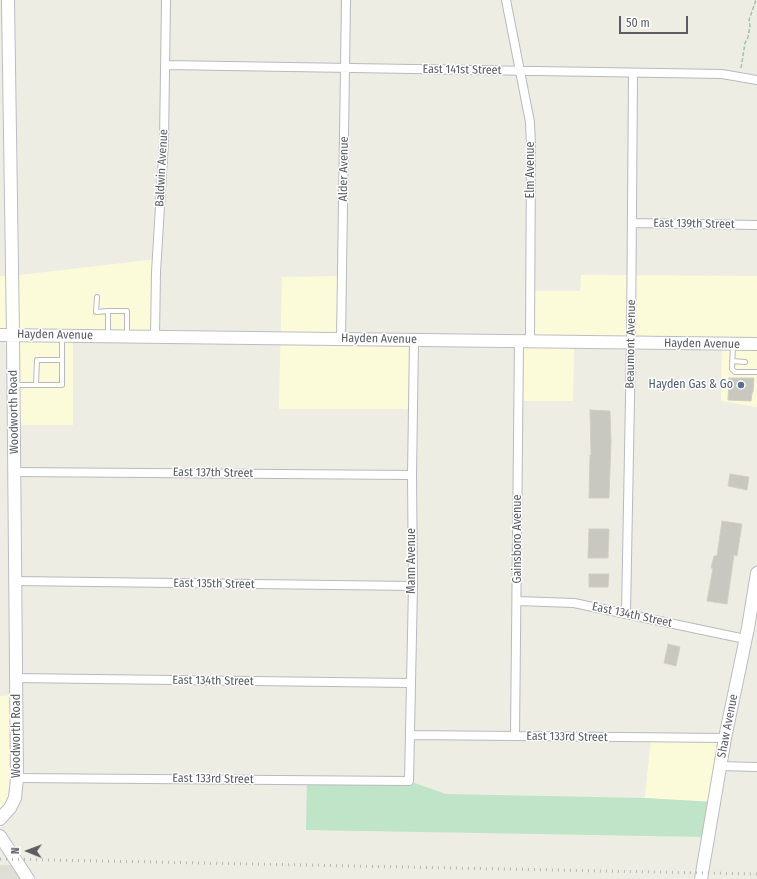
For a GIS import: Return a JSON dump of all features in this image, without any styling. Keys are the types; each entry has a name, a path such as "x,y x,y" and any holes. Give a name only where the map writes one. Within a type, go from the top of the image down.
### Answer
{"street":[{"name":"Woodworth Road","path":"0,819 10,808 15,798 17,778 14,385 8,0"},
{"name":"Baldwin Avenue","path":"156,337 156,272 164,147 166,0"},
{"name":"Alder Avenue","path":"341,339 346,0"},
{"name":"Elm Avenue","path":"506,0 530,122 531,146 525,342"},
{"name":"East 141st Street","path":"166,66 722,74 757,80"},
{"name":"Beaumont Avenue","path":"626,614 631,343 633,73"},
{"name":"East 139th Street","path":"632,223 757,225"},
{"name":"Hayden Avenue","path":"0,335 757,344"},
{"name":"Mann Avenue","path":"409,781 413,586 412,475 414,340"},
{"name":"Gainsboro Avenue","path":"515,736 517,601 525,342"},
{"name":"East 137th Street","path":"14,472 412,475"},
{"name":"Shaw Avenue","path":"701,879 725,738 750,632 757,573"},
{"name":"East 135th Street","path":"15,581 413,586"},
{"name":"East 134th Street","path":"517,601 574,603 626,614 750,632"},
{"name":"East 134th Street","path":"16,678 410,683"},
{"name":"East 133rd Street","path":"410,735 725,738"},
{"path":"720,766 757,767"},
{"name":"East 133rd Street","path":"17,778 409,781"},
{"path":"0,836 28,879"}],"lane":[{"path":"97,297 96,312 127,311 127,336"},
{"path":"108,311 108,336"},
{"path":"14,385 62,385 62,336"},
{"path":"733,344 732,369 735,372 757,372"},
{"path":"36,385 37,360 62,360"},
{"path":"732,361 745,362"}],"path":[{"path":"741,70 745,43 750,26 749,20 756,0"}],"shaded area":[{"path":"157,259 155,337 73,336 73,425 14,425 13,335 0,335 0,276"},
{"path":"581,275 757,276 757,407 721,401 722,344 574,343 573,401 519,401 519,342 530,342 531,291 580,291"},
{"path":"342,276 342,339 414,340 413,409 279,409 282,277"},
{"path":"16,695 17,778 0,819 0,696"},
{"path":"651,738 725,738 714,802 645,798"},
{"path":"307,780 409,781 446,794 645,798 714,802 708,837 306,830"},
{"path":"0,865 20,865 28,879 0,879"}],"building":[{"name":"Hayden Gas & Go","path":"729,378 754,378 751,401 728,400"},
{"path":"590,410 610,411 611,442 609,498 589,498 591,455"},
{"path":"730,474 749,477 747,490 728,486"},
{"path":"722,521 742,524 737,556 734,555 727,604 707,601 713,568 711,568 714,556 717,556"},
{"path":"589,529 609,529 608,558 588,558"},
{"path":"589,574 609,574 608,587 589,587"},
{"path":"668,644 680,647 676,666 664,663"}],"railway":[{"path":"0,859 757,874"}],"place":[{"name":"Hayden Gas & Go","path":"741,385"}]}
